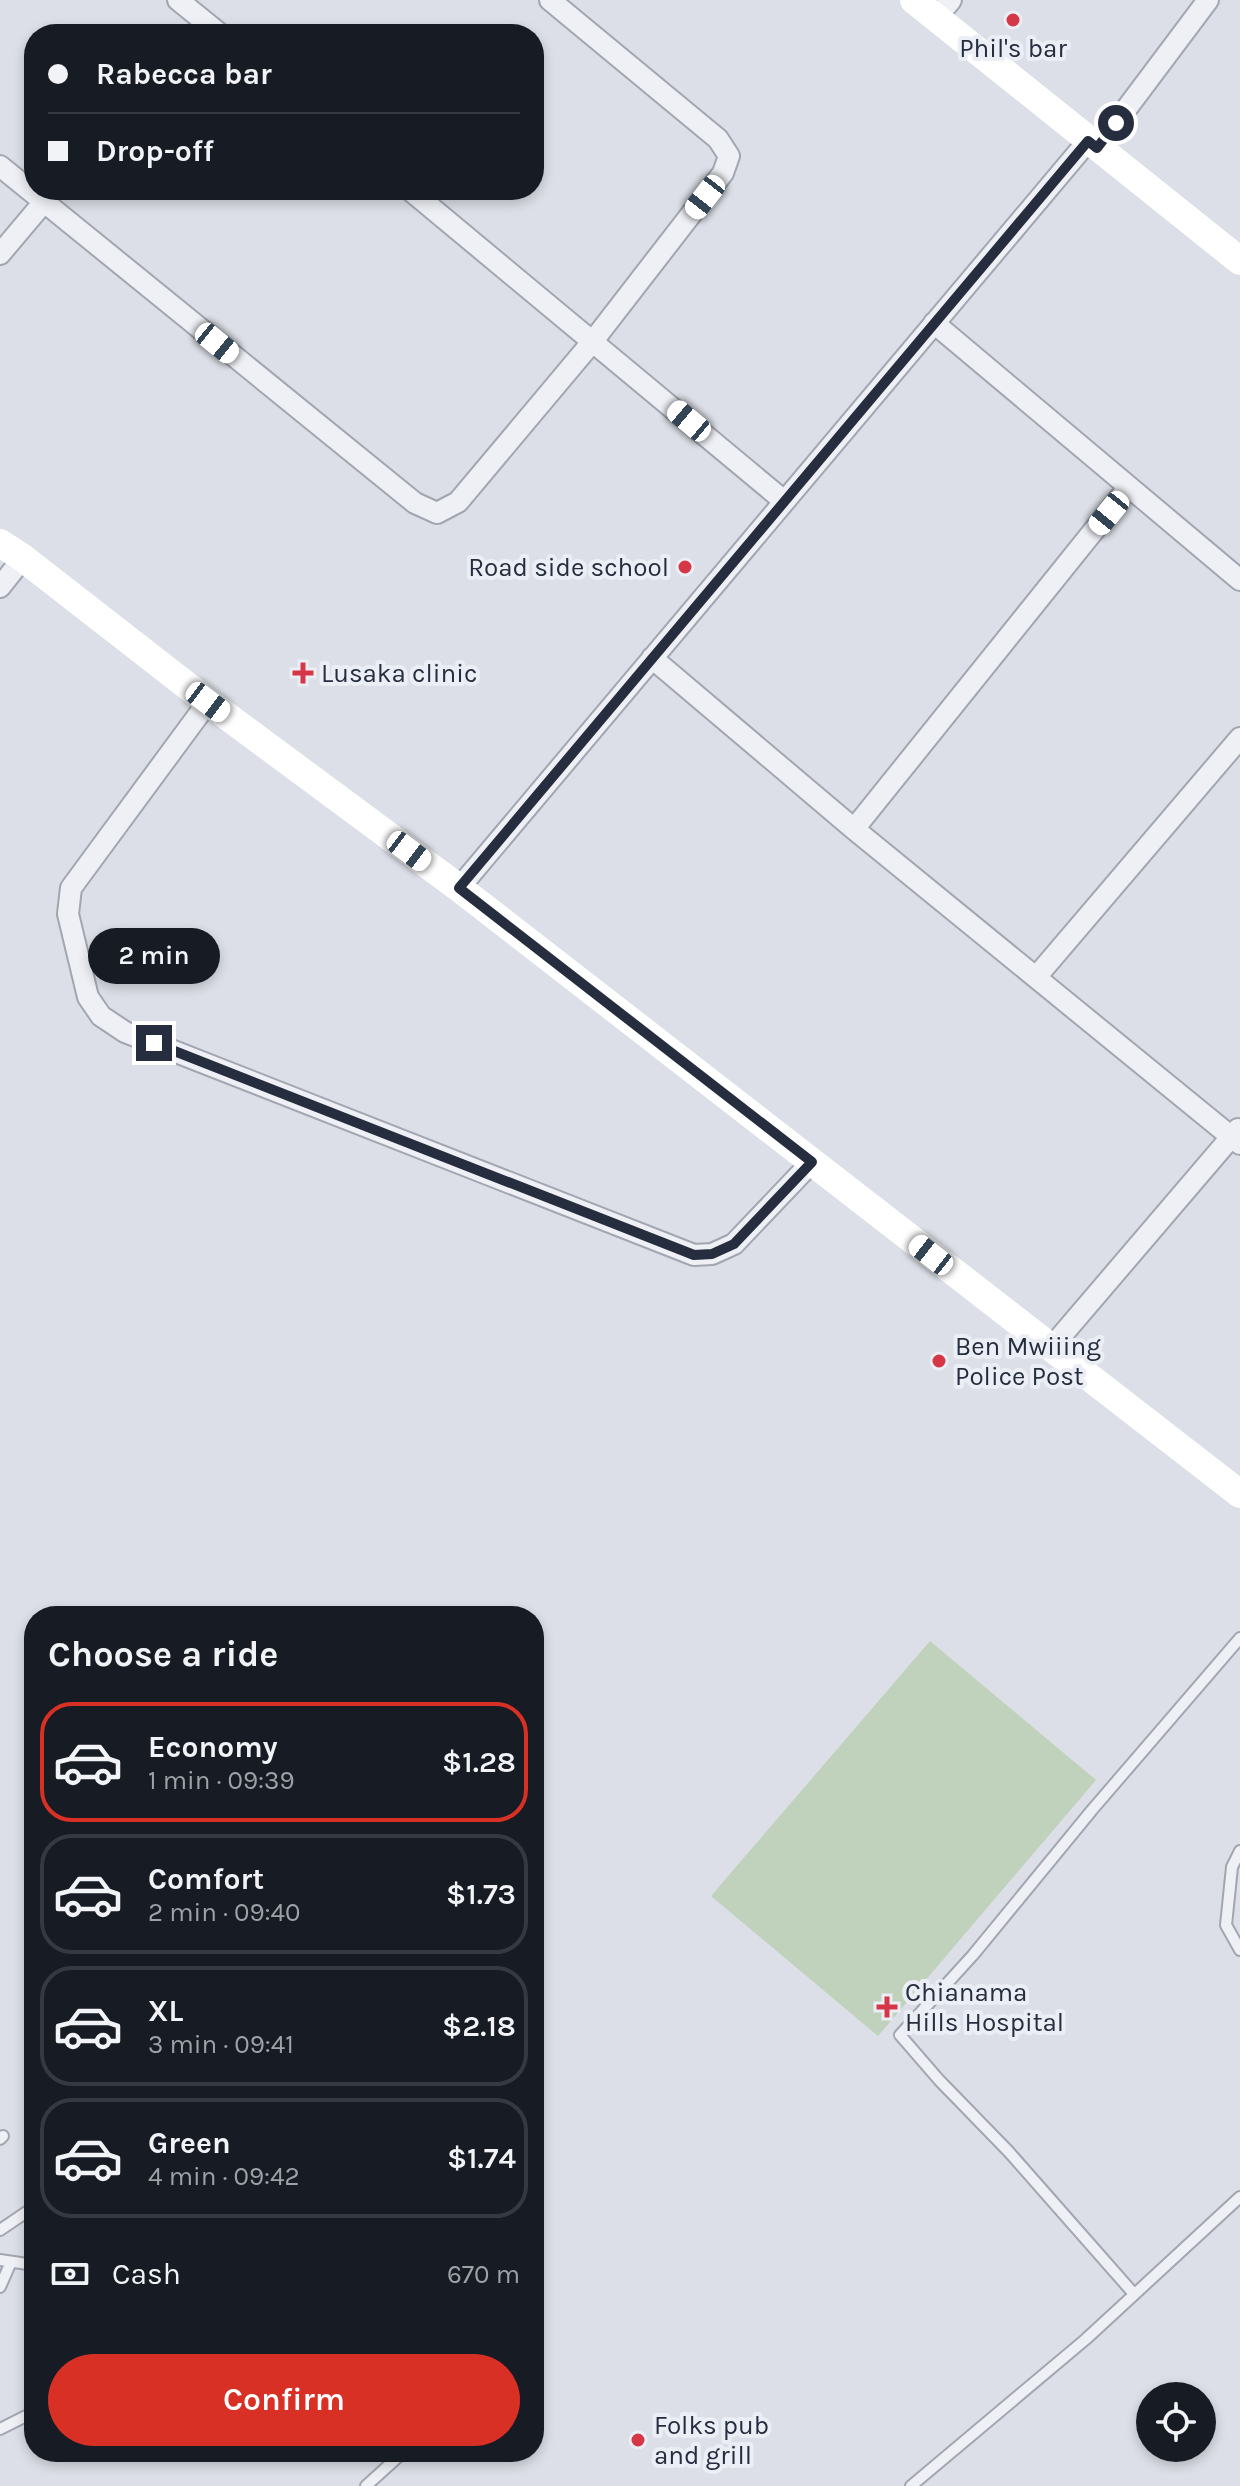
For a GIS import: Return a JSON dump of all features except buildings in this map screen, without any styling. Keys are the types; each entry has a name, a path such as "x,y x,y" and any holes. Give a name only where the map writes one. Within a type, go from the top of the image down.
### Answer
{"main road":[{"path":"934,6 1093,144 1240,261"},
{"path":"11,550 208,702 459,888 1240,1494"}],"street":[{"path":"178,0 208,24"},
{"path":"40,200 415,503 437,513 458,502 593,341 723,173 729,156 718,139 550,0"},
{"path":"459,888 934,323 1093,144 1208,0"},
{"path":"0,166 24,187"},
{"path":"422,200 784,501"},
{"path":"0,254 43,203"},
{"path":"934,323 1240,580"},
{"path":"854,829 1128,488"},
{"path":"0,587 11,550"},
{"path":"652,658 854,829 1237,1136 1051,1348"},
{"path":"208,702 71,888 68,914 88,997 101,1016 125,1032 694,1255 712,1254 734,1244 812,1162"},
{"path":"1037,976 1240,738"}],"lane":[{"path":"1134,2294 1009,2152 900,2035 973,1955 1240,1638"},
{"path":"1240,1851 1232,1867 1226,1925 1240,1950"},
{"path":"911,2486 1086,2339 1240,2197"},
{"path":"2,2225 24,2213"},
{"path":"0,2287 6,2261"},
{"path":"0,2429 24,2417"},
{"path":"366,2486 392,2462"}],"green space":[{"path":"930,1641 1096,1780 878,2036 711,1896"}],"place":[{"name":"Phil's bar","path":"1013,20"},
{"name":"Road side school","path":"685,567"},
{"name":"Lusaka clinic","path":"303,673"},
{"name":"Ben Mwiiing Police Post","path":"939,1361"},
{"name":"Chianama Hills Hospital","path":"887,2007"},
{"name":"Folks pub and grill","path":"638,2440"}],"route":[{"path":"154,1043 694,1255 712,1254 734,1244 812,1162 459,888 1088,141 1097,148 1116,123"}]}
